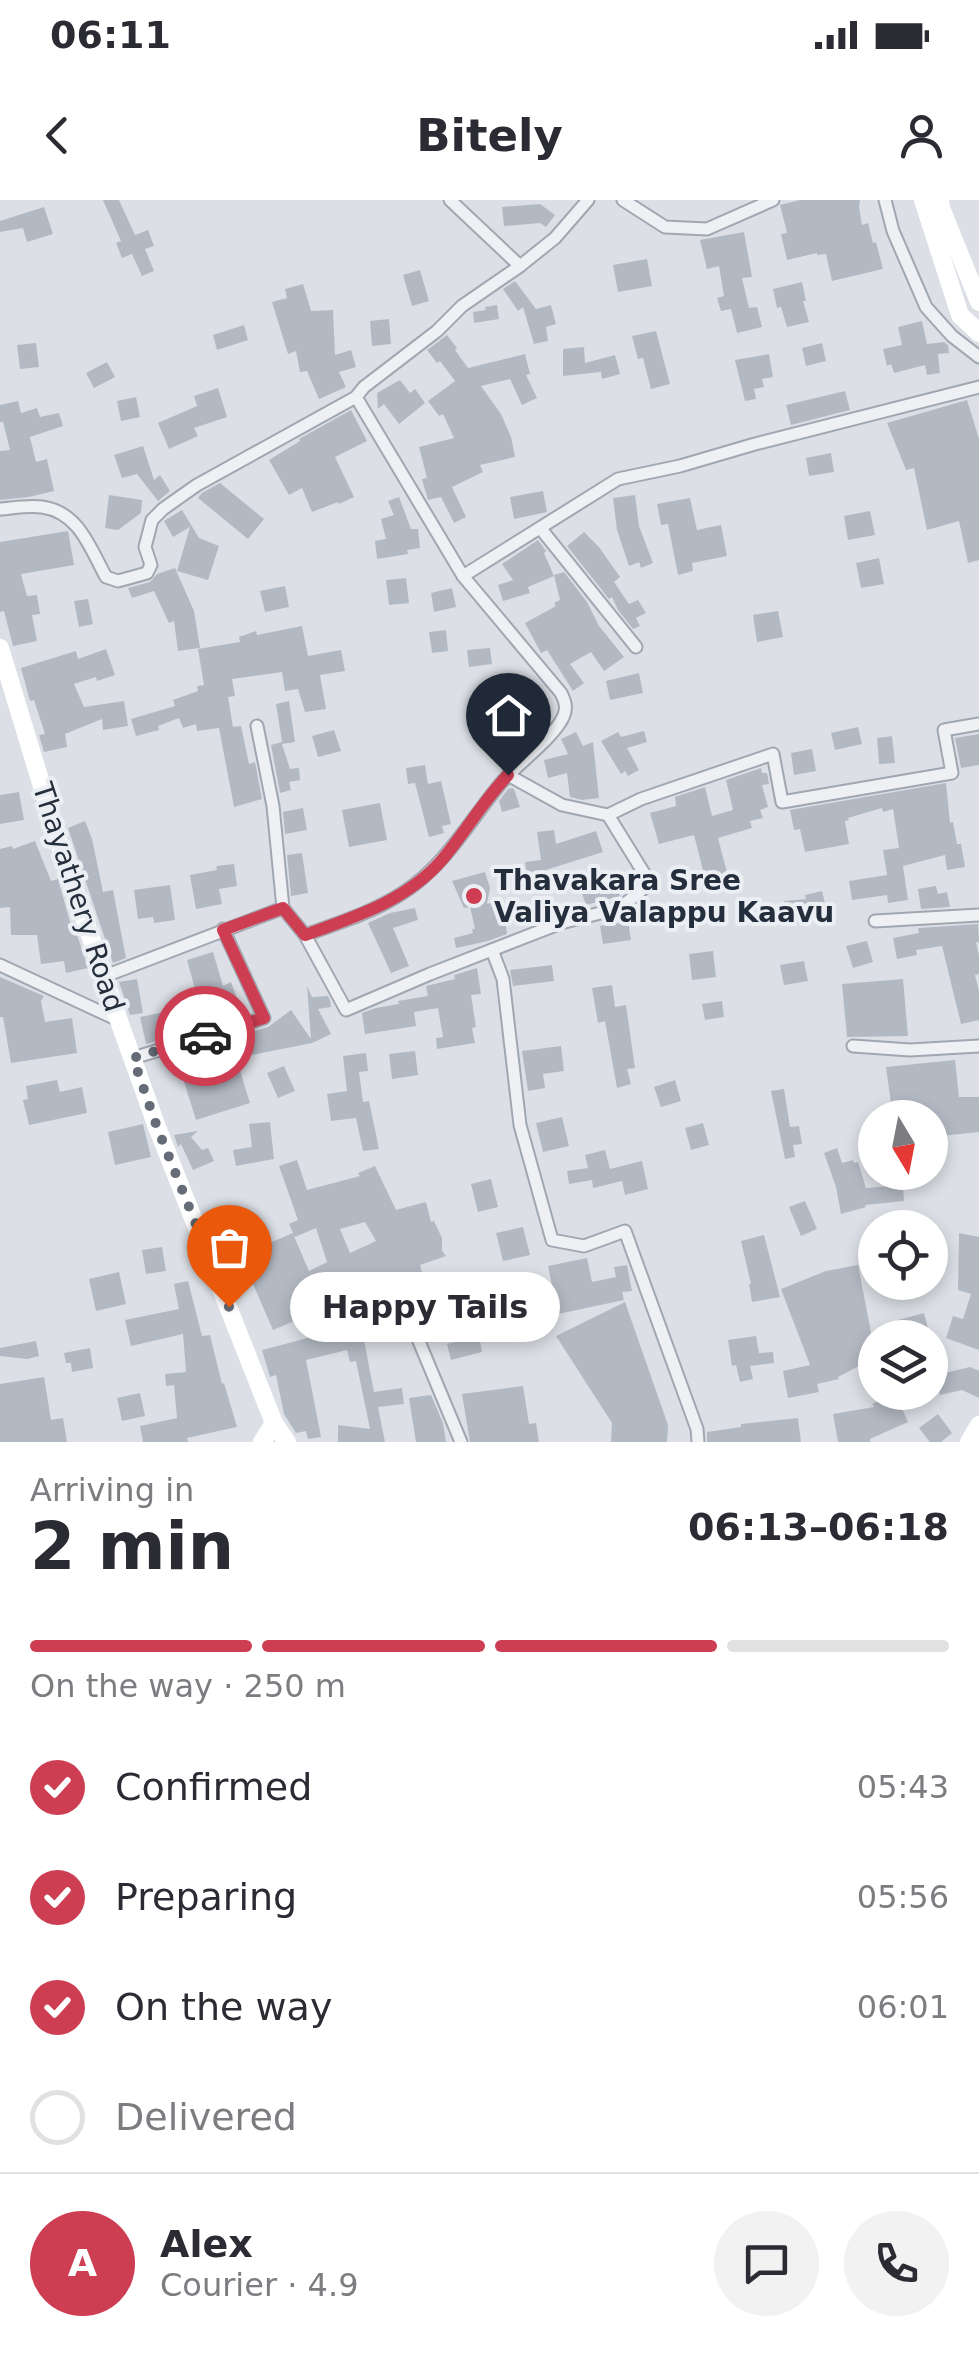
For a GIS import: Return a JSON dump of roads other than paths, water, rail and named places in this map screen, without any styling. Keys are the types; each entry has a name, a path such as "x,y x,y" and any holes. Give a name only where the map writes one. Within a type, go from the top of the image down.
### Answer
{"street":[{"path":"450,200 520,266"},
{"path":"0,509 43,507 68,517 82,531 106,577 118,581 148,573 151,564 145,547 152,520 162,509 197,485 356,397 462,306 555,238 588,200"},
{"path":"624,200 665,227 708,229 772,200"},
{"path":"884,200 926,307 979,358"},
{"path":"923,200 960,315 979,334"},
{"path":"940,200 979,302"},
{"path":"463,576 618,479 979,387"},
{"path":"305,935 367,913 406,892 438,864 508,775 566,712 565,700 463,576 356,397"},
{"path":"541,529 636,647"},
{"name":"Thayathery Road","path":"0,648 60,846 157,1127 274,1423 287,1442"},
{"path":"508,775 562,805 608,815 641,799 773,754 782,802 952,773 944,730 979,724"},
{"path":"257,726 273,806 283,908 305,935 346,1010 561,922 620,908 650,882 608,815"},
{"path":"105,976 283,908"},
{"path":"874,921 979,915"},
{"path":"133,1058 264,1018 223,930"},
{"path":"492,950 503,979 520,1126 552,1240 584,1246 625,1231 697,1429 698,1442"},
{"path":"0,965 120,1021"},
{"path":"853,1046 910,1050 979,1046"},
{"path":"403,1303 462,1442"},
{"path":"262,1442 274,1423"},
{"path":"969,1442 979,1425"}],"place":[{"name":"Thavakara Sree Valiya Valappu Kaavu","path":"474,896"},
{"name":"Happy Tails","path":"229,1307"}]}
